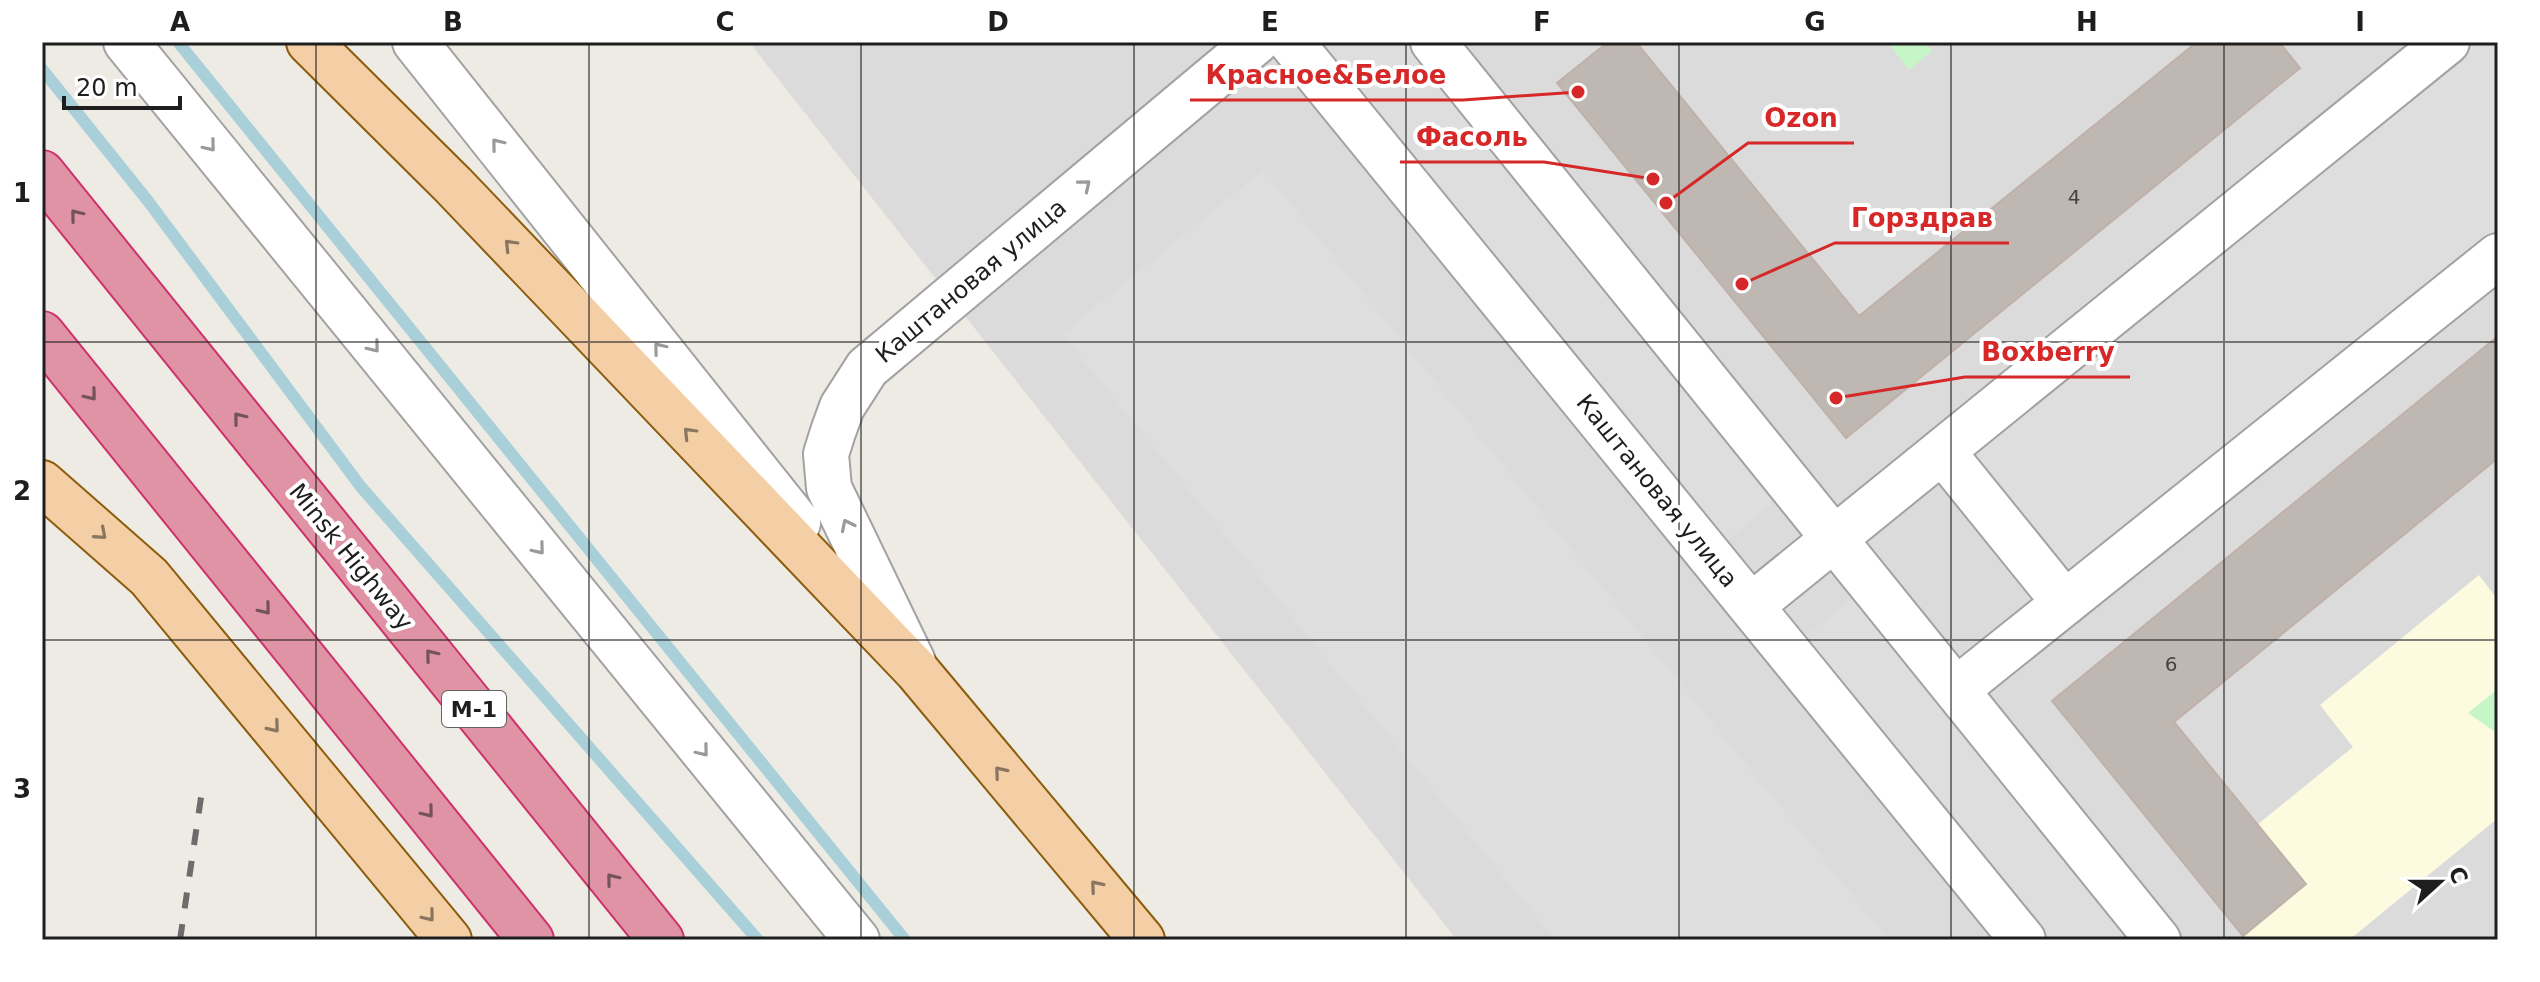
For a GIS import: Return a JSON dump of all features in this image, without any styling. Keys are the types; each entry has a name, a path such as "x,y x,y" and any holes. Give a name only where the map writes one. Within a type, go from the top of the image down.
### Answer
{"highway":[{"name":"Minsk Highway","path":"42,173 661,940"},
{"path":"42,334 531,940"}],"main road":[{"path":"309,42 453,185 917,671 1142,940"},
{"path":"42,483 149,577 449,940"}],"street":[{"path":"126,42 857,940"},
{"path":"415,42 917,671"},
{"name":"Каштановая улица","path":"917,671 829,488 826,454 842,407 867,368 1256,42"},
{"name":"Каштановая улица","path":"1291,42 2023,940"},
{"path":"1433,42 2158,940"},
{"path":"1751,606 2447,42"},
{"path":"1956,690 2498,256"},
{"path":"1942,451 2065,603"}],"shaded area":[{"path":"749,42 2498,42 2498,940 1457,940"},
{"path":"1323,42 1412,42 1777,500 1723,543"},
{"path":"2477,42 2498,42 2498,232 2070,581 1969,457"},
{"path":"1263,170 1889,940 1555,940 1062,334"},
{"path":"2479,575 2498,600 2498,818 2349,940 2246,940 2111,774 2174,722 2257,825 2353,747 2320,705"},
{"path":"1859,593 2138,940 2048,940 1804,637"}],"green space":[{"path":"1887,42 1925,42 1932,51 1909,70"},
{"path":"2498,689 2498,734 2468,713"}],"building":[{"path":"1608,42 1636,42 1859,316 2197,42 2279,42 2300,68 1846,438 1557,83"},
{"path":"2498,336 2498,458 2174,722 2306,884 2243,936 2052,701"}],"waterway":[{"path":"178,42 905,940"},
{"path":"42,69 148,201 361,487 758,940"}],"railway":[{"path":"180,940 203,784"}],"place":[{"name":"Красное&Белое","path":"1578,92"},
{"name":"Фасоль","path":"1653,179"},
{"name":"Ozon","path":"1666,203"},
{"name":"Горздрав","path":"1742,284"},
{"name":"Boxberry","path":"1836,398"}]}
